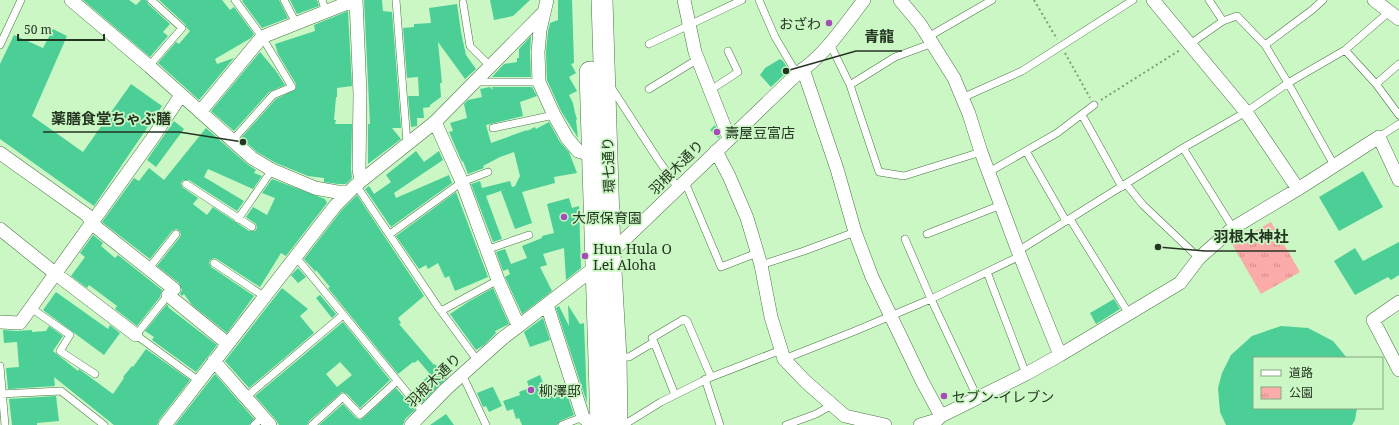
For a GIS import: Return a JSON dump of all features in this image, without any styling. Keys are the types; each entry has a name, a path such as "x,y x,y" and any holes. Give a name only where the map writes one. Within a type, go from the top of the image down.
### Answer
{"main road":[{"name":"環七通り","path":"588,0 592,155 603,260 616,358 604,423"},
{"name":"環七通り","path":"602,0 605,78 603,260 604,423"}],"street":[{"path":"71,0 149,66 252,158 272,170 316,188 337,192 355,186"},
{"path":"547,0 540,30 538,52 539,82 554,115 567,138 578,151 592,155"},
{"path":"684,0 695,52 709,91 729,138"},
{"name":"羽根木通り","path":"411,425 477,360 518,325 547,305 603,260 729,138 830,44 864,0"},
{"path":"900,0 920,24 954,78 969,114 981,152 1019,254 1060,356"},
{"path":"1153,0 1246,112 1298,189"},
{"path":"1374,0 1394,15"},
{"path":"200,112 262,37 296,23 324,6 356,1 360,94 359,169 355,186"},
{"path":"168,421 335,206 355,186 435,122 544,13"},
{"path":"800,71 837,169 855,232 872,277 939,420"},
{"path":"0,322 20,323 181,95"},
{"path":"435,122 462,182 486,250 518,325"},
{"path":"920,425 939,420 1060,356 1180,283 1199,258 1233,228 1298,189 1379,137 1399,180"},
{"path":"716,151 729,176 747,218 759,259 771,317 783,355 806,382 832,405 846,420 885,425"},
{"path":"0,153 87,215 96,228 174,289 168,295 228,344"},
{"path":"0,229 136,335"},
{"path":"1399,302 1374,320 1399,370"},
{"path":"547,305 604,423"},
{"path":"214,361 246,397 262,422"}],"lane":[{"path":"0,46 21,0"},
{"path":"149,66 182,28 151,0"},
{"path":"232,141 273,95 292,87 262,37 235,0"},
{"path":"284,0 296,23"},
{"path":"396,0 407,144"},
{"path":"649,44 742,0"},
{"path":"759,0 775,37 800,71"},
{"path":"850,85 895,57 930,40 992,0"},
{"path":"962,98 1022,71 1133,0"},
{"path":"1209,0 1223,21"},
{"path":"1265,45 1312,10 1322,0"},
{"path":"463,3 470,46 490,66"},
{"path":"562,425 627,423 708,378 855,332 931,299 987,272 1019,254 1068,220 1183,148 1246,112 1288,82 1345,50 1394,15"},
{"path":"1190,44 1223,21 1237,16 1265,45 1288,82 1334,165"},
{"path":"830,44 850,85 879,172 904,176 981,152"},
{"path":"1345,50 1376,84 1399,115"},
{"path":"709,91 738,72 728,51"},
{"path":"649,89 698,59"},
{"path":"1376,84 1399,64"},
{"path":"605,78 657,158 681,185 721,268 759,259 804,252 855,232"},
{"path":"474,82 539,82"},
{"path":"989,172 1056,133 1082,116 1094,105"},
{"path":"493,128 554,115"},
{"path":"1082,116 1124,185 1199,258"},
{"path":"1379,137 1399,124"},
{"path":"1183,148 1233,228"},
{"path":"1026,151 1068,220 1129,314"},
{"path":"238,219 272,170"},
{"path":"390,234 462,182 488,172"},
{"path":"186,184 252,227"},
{"path":"355,186 477,360"},
{"path":"927,234 1001,205"},
{"path":"149,268 176,234"},
{"path":"486,250 529,235"},
{"path":"906,239 931,299 978,399"},
{"path":"296,257 423,412"},
{"path":"214,263 265,297"},
{"path":"987,272 1026,374"},
{"path":"442,311 498,280"},
{"path":"168,295 136,335 199,381"},
{"path":"31,308 70,335 60,351 95,374"},
{"path":"246,397 343,315"},
{"path":"675,395 652,338 684,319 687,321 708,378 720,425"},
{"path":"616,358 629,357 654,342"},
{"path":"0,366 1,394 5,425"},
{"path":"462,374 486,425"},
{"path":"312,425 343,396 360,415 397,381"},
{"path":"1,394 61,391 104,425"},
{"path":"786,425 816,414 832,405"}],"path":[{"path":"1034,0 1094,105 1190,44"}],"green space":[{"path":"1271,222 1300,272 1261,294 1232,244"}],"building":[{"path":"83,0 129,0 136,5 141,0 146,0 148,4 170,24 163,32 168,36 150,57"},
{"path":"159,0 222,0 230,10 234,7 254,34 251,38 215,59 217,64 234,58 199,100 158,63 176,42 179,44 190,31 185,24"},
{"path":"279,0 288,18 262,28 242,1"},
{"path":"290,0 317,0 319,6 297,14"},
{"path":"364,0 382,0 383,11 392,12 401,128 392,128 401,139 368,164 368,124 370,124"},
{"path":"490,0 530,0 513,16 494,20"},
{"path":"558,0 572,0 574,63 571,64 576,73 569,77 577,91 569,95 573,103 577,119 578,138 561,111 547,80 546,52 548,31 550,23 558,20"},
{"path":"457,4 466,55 476,69 465,79 438,42 442,83 440,83 441,97 430,105 430,107 423,108 424,118 417,118 417,126 411,127 408,96 419,96 418,77 407,78 403,28 414,27 414,24 431,23 429,8"},
{"path":"348,11 352,86 337,88 334,120 336,120 335,124 352,124 352,178 346,184 338,184 324,182 324,178 308,176 276,163 257,152 241,138 276,99 296,89 296,84 278,54 275,44 315,31 314,25"},
{"path":"53,29 67,36 32,116 83,152 131,84 162,106 94,206 0,139 0,64 14,35 43,48"},
{"path":"531,36 531,77 492,77 504,64 517,62 517,58 519,58 519,49"},
{"path":"260,52 276,71 285,85 269,92 234,131 211,111"},
{"path":"780,59 789,70 771,87 760,75 765,68"},
{"path":"490,87 493,90 492,87 532,87 537,96 520,102 523,116 486,125 491,143 535,127 536,129 549,122 560,142 569,152 577,173 554,177 555,183 522,192 532,223 515,229 501,191 515,186 520,176 514,152 500,157 483,166 484,168 468,174 449,132 453,131 450,123 467,118 464,104 468,100 482,97 480,89"},
{"path":"174,121 184,129 156,167 147,160"},
{"path":"715,125 720,137 718,138 710,130"},
{"path":"206,128 256,170 254,173 262,176 253,189 208,169 204,177 244,201 237,211 189,180 183,180 181,183 182,187 198,198 193,204 207,215 213,207 249,231 255,231 257,228 256,224 246,217 253,207 267,215 275,198 262,193 272,179 325,199 327,203 286,256 281,253 260,287 217,259 214,258 210,260 209,263 211,267 254,296 227,333 192,305 184,294 182,296 180,294 182,290 179,283 157,266 180,237 181,234 179,230 176,229 172,231 150,259 102,222 134,178 139,181 149,168 164,180"},
{"path":"416,151 424,162 439,151 443,160 394,193 396,198 449,175 452,183 391,227 365,189 369,186 374,194 391,182 386,175"},
{"path":"1363,171 1383,207 1339,231 1319,197"},
{"path":"480,181 482,188 510,181 512,187 486,196 502,239 493,242 471,184"},
{"path":"456,192 488,277 455,291 449,276 445,278 438,263 428,269 426,265 419,269 396,236"},
{"path":"357,195 424,296 398,318 401,323 399,324 447,378 422,403 413,391 430,374 418,360 414,363 413,362 398,374 328,288 330,287 316,270 315,272 304,259 341,211"},
{"path":"569,198 572,208 579,206 581,268 566,280 564,248 543,254 547,265 540,267 552,291 522,314 505,277 510,274 508,269 503,271 496,252 505,249 511,264 527,258 522,246 542,238 542,236 554,233 547,204"},
{"path":"93,235 103,243 101,246 115,258 118,255 162,290 160,297 137,326 115,309 117,306 89,285 87,288 71,276 85,257 80,253"},
{"path":"1399,242 1399,275 1391,280 1388,277 1355,295 1334,261 1355,248 1363,261"},
{"path":"298,268 306,277 298,283 291,275"},
{"path":"282,288 308,309 300,316 314,333 249,388 225,361"},
{"path":"493,288 509,324 495,331 496,333 484,345 476,350 450,314"},
{"path":"56,292 108,329 110,325 120,333 104,355 43,310"},
{"path":"320,295 336,314 332,318 316,298"},
{"path":"1114,299 1120,309 1096,324 1090,313"},
{"path":"167,304 169,308 217,345 196,372 152,340 154,337 145,331"},
{"path":"568,305 580,324 584,323 587,403 556,308 559,306 569,326"},
{"path":"543,318 550,340 530,347 524,332"},
{"path":"343,322 390,380 360,408 347,394 342,392 309,421 307,425 279,425 255,396","holes":["340,362 352,375 337,387 326,374"]},
{"path":"49,326 63,336 53,351 78,371 79,369 113,394 124,378 123,377 132,366 133,367 146,349 190,380 159,420 157,425 114,425 54,377 55,386 8,389 6,368 19,367 17,342 4,343 3,330 32,330 32,332 46,331"},
{"path":"1281,326 1308,328 1333,341 1346,357 1253,357 1253,409 1357,409 1355,420 1352,425 1226,425 1220,412 1218,388 1222,373 1231,355 1252,336"},
{"path":"215,374 254,419 249,425 175,425"},
{"path":"540,375 547,393 565,388 574,415 560,421 557,425 522,425 519,418 516,419 513,409 507,411 503,401 520,395 519,392 529,388 527,381"},
{"path":"492,387 502,406 489,412 486,406 483,407 477,393"},
{"path":"396,388 415,410 405,419 403,425 319,425 343,404 356,418 361,420"},
{"path":"56,396 59,421 37,423 37,425 12,425 9,399"},
{"path":"446,414 454,425 430,425"}],"place":[{"name":"おざわ","path":"829,23"},
{"name":"青龍","path":"786,71"},
{"name":"壽屋豆富店","path":"717,132"},
{"name":"薬膳食堂ちゃぶ膳","path":"243,142"},
{"name":"大原保育園","path":"564,217"},
{"name":"羽根木神社","path":"1158,247"},
{"name":"Hun Hula O Lei Aloha","path":"585,256"},
{"name":"柳澤邸","path":"531,390"},
{"name":"セブン-イレブン","path":"944,396"}]}
